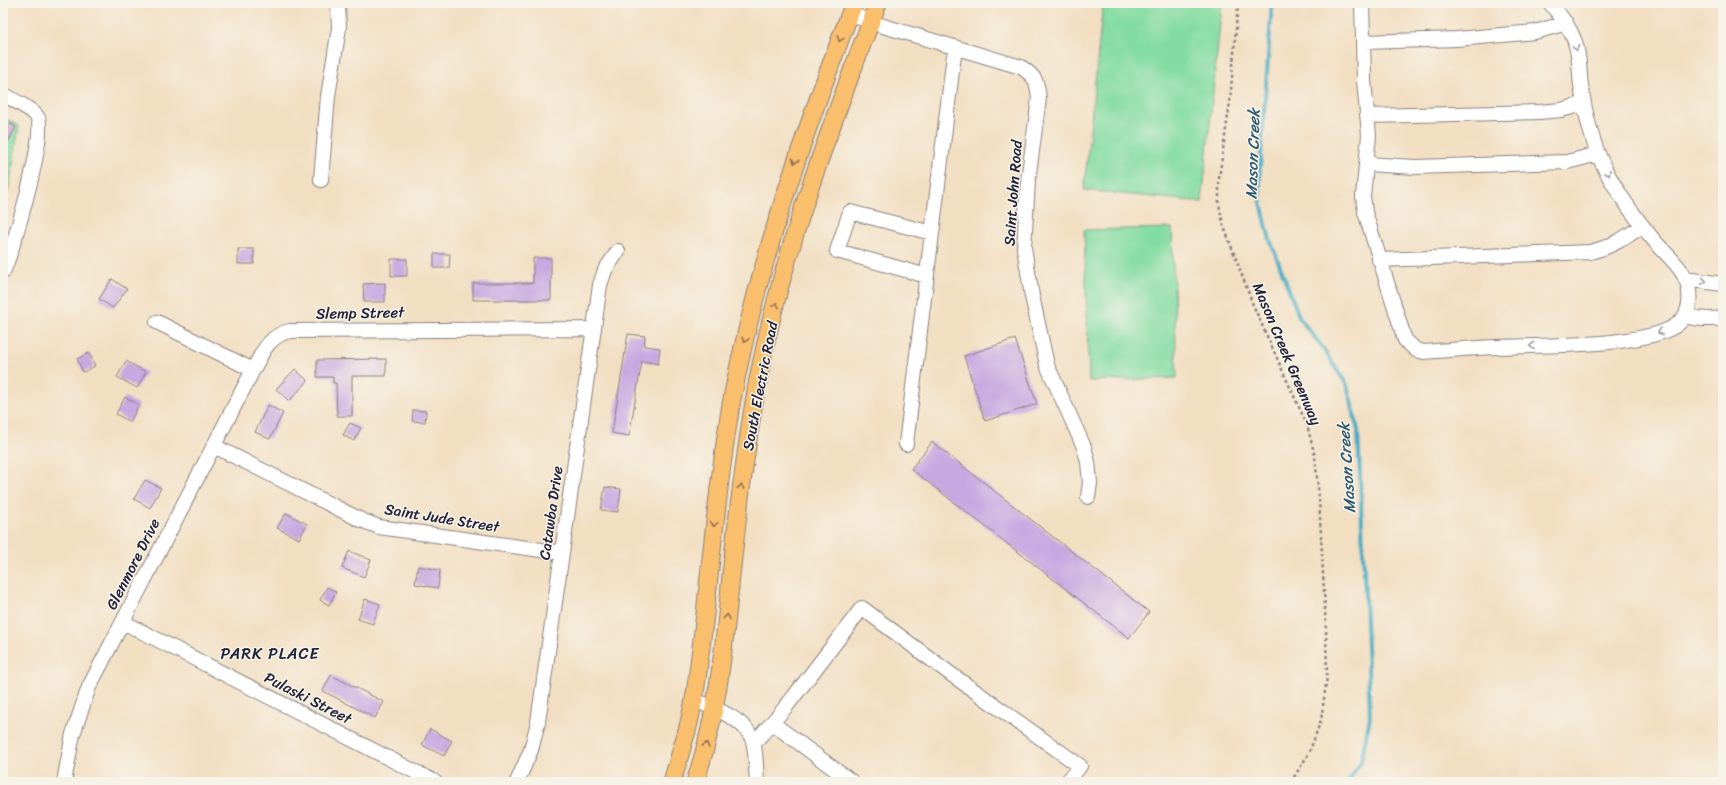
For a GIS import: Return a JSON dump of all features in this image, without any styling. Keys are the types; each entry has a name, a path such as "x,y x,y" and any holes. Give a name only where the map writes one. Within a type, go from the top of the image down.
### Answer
{"main road":[{"name":"South Electric Road","path":"695,782 715,708 722,666 740,494 754,405 763,361 782,281 800,217 826,138 878,3"},
{"name":"South Electric Road","path":"672,782 688,727 694,700 726,437 748,326 786,189 852,8"}],"street":[{"path":"321,180 328,96 339,28 338,3"},
{"path":"1362,3 1364,80 1368,116 1367,164 1363,196 1365,212 1405,340 1416,350 1424,352 1604,343 1653,334 1673,327 1686,316 1690,298 1685,278 1642,226 1619,194 1598,154 1588,124 1584,104 1579,59 1575,42 1566,23 1550,3"},
{"name":"Saint John Road","path":"852,8 870,22 1022,67 1033,75 1037,84 1040,98 1028,181 1024,248 1046,365 1084,447 1088,462 1090,483 1088,497"},
{"path":"1363,42 1457,39 1535,32 1566,23"},
{"path":"906,444 955,47"},
{"path":"3,94 34,113 39,125 31,176 15,239 3,272"},
{"path":"1368,116 1539,112 1561,110 1584,104"},
{"path":"1367,164 1415,167 1567,162 1598,154"},
{"path":"927,276 837,252 850,212 932,233"},
{"path":"1379,260 1590,252 1606,249 1620,242 1642,226"},
{"name":"Catawba Drive","path":"517,782 531,750 538,722 600,285 605,270 618,251"},
{"path":"1685,278 1723,284"},
{"path":"1686,316 1697,320 1723,318"},
{"path":"157,322 253,370"},
{"name":"Slemp Street","path":"253,370 266,344 275,337 290,331 594,329"},
{"name":"Glenmore Drive","path":"64,782 79,713 89,687 253,370"},
{"name":"Saint Jude Street","path":"214,446 361,520 379,527 562,553"},
{"path":"754,743 772,724 862,608 1080,766 1067,782"},
{"name":"Pulaski Street","path":"123,622 435,782"},
{"path":"694,700 715,708 746,728 754,743 757,782"},
{"path":"772,724 852,782"}],"path":[{"name":"Mason Creek Greenway","path":"1238,3 1230,102 1220,178 1219,204 1223,224 1253,305 1307,425 1315,456 1320,498 1327,677 1321,720 1309,753 1291,782"}],"green space":[{"path":"1103,3 1222,3 1202,202 1084,190"},
{"path":"3,117 19,126 3,214"},
{"path":"1172,228 1177,378 1089,381 1084,230"}],"building":[{"path":"3,120 16,127 3,151"},
{"path":"238,249 254,249 254,264 238,264"},
{"path":"434,254 450,254 449,268 434,268"},
{"path":"533,258 551,258 551,300 473,300 473,283 533,283"},
{"path":"391,259 407,259 407,276 391,276"},
{"path":"112,279 127,289 113,308 99,299"},
{"path":"385,283 385,302 364,302 363,284"},
{"path":"628,334 645,336 644,346 660,348 658,364 642,361 629,436 612,433"},
{"path":"1015,339 1037,404 985,421 964,356"},
{"path":"89,353 95,366 83,372 77,359"},
{"path":"386,359 386,376 352,376 352,416 337,416 336,383 333,383 333,377 317,377 317,360"},
{"path":"126,361 146,372 137,388 117,377"},
{"path":"295,369 308,381 289,401 276,389"},
{"path":"125,397 139,405 130,422 116,414"},
{"path":"268,405 283,413 270,439 255,432"},
{"path":"413,410 426,411 425,422 412,421"},
{"path":"350,423 361,428 354,441 343,435"},
{"path":"932,442 1149,612 1129,638 911,469"},
{"path":"145,480 161,488 150,508 134,499"},
{"path":"605,487 621,489 618,512 601,510"},
{"path":"286,513 307,524 299,539 277,528"},
{"path":"349,551 371,560 364,577 342,568"},
{"path":"418,566 440,570 438,588 415,584"},
{"path":"327,587 336,592 329,605 320,600"},
{"path":"365,599 380,604 373,624 358,619"},
{"path":"331,675 384,702 375,718 323,691"},
{"path":"430,729 452,741 444,756 422,745"}],"waterway":[{"name":"Mason Creek","path":"1272,3 1260,167 1260,198 1269,237 1300,319 1320,344 1347,385 1358,430 1370,717 1361,762 1348,782"}],"district":[{"name":"PARK PLACE","path":"270,653"}]}
